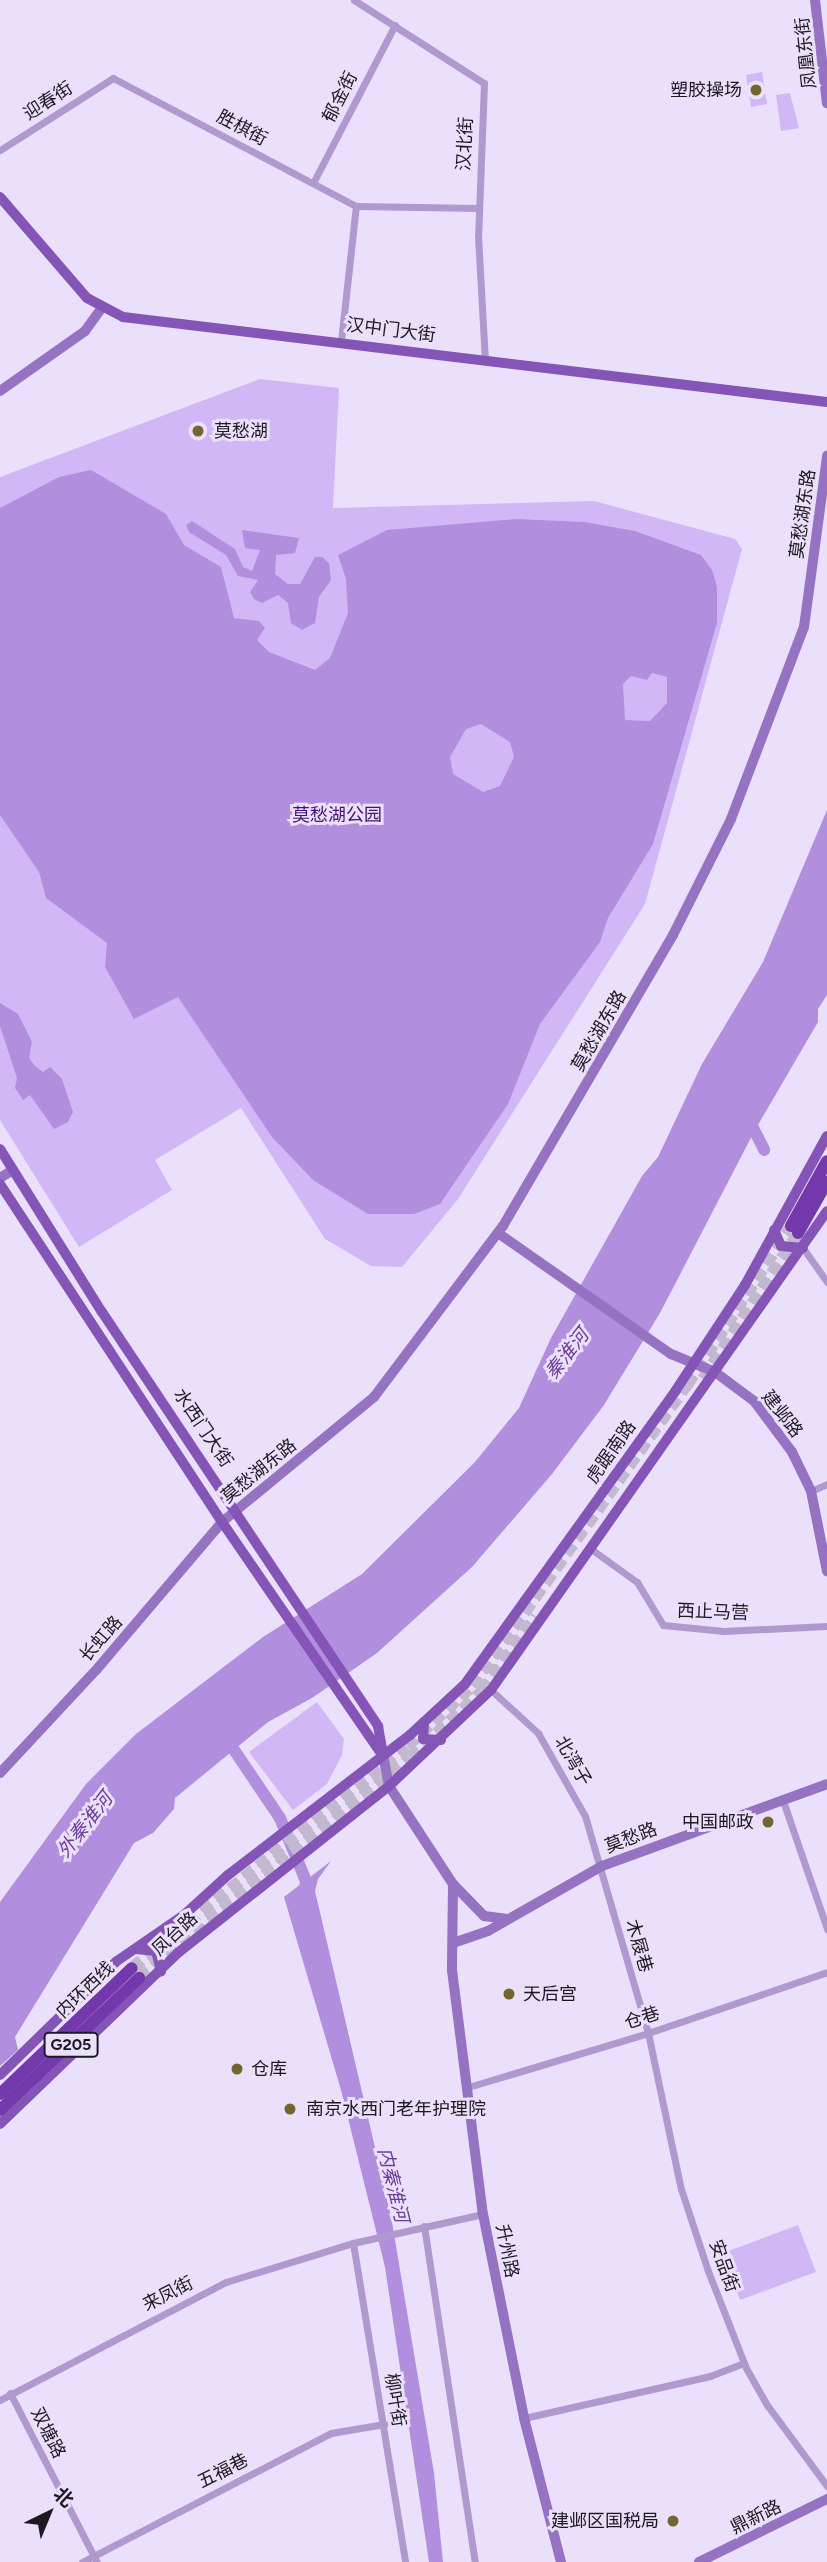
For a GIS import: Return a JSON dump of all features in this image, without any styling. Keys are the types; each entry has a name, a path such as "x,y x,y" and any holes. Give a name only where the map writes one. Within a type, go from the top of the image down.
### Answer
{"highway":[{"path":"827,1161 794,1230 827,1182"},
{"name":"内环西线","path":"0,2094 136,1973 0,2110"}],"main road":[{"name":"凤凰东街","path":"815,0 827,103"},
{"name":"汉中门大街","path":"0,197 58,270 101,309 123,317 341,341 827,402"},
{"path":"0,391 85,331 101,309"},
{"name":"莫愁湖东路","path":"222,1522 374,1397 498,1233 673,935 731,819 804,627 827,456"},
{"name":"虎踞南路","path":"383,1755 424,1721 484,1662 693,1364 827,1136"},
{"name":"水西门大街","path":"0,1149 102,1312 238,1510 378,1726 383,1755"},
{"path":"0,1178 13,1170"},
{"name":"水西门大街","path":"0,1184 222,1522 366,1735 383,1755"},
{"path":"388,1786 441,1740 491,1690 827,1211"},
{"path":"774,1230 782,1246 803,1248"},
{"name":"建邺路","path":"498,1233 567,1284 671,1354 715,1372 745,1393 776,1428 811,1491 827,1571"},
{"name":"长虹路","path":"0,1773 97,1669 222,1522"},
{"path":"424,1721 423,1739 441,1740"},
{"path":"383,1755 388,1786 453,1884 484,1916 509,1919"},
{"name":"凤台路","path":"0,2075 133,1949 184,1916 254,1855 383,1755"},
{"name":"莫愁路","path":"456,1942 509,1919 602,1866 782,1798 827,1784"},
{"name":"凤台路","path":"0,2124 161,1971 270,1876 388,1786"},
{"path":"453,1884 456,1942"},
{"name":"升州路","path":"456,1942 452,1970 483,2214 524,2418 561,2562"},
{"path":"133,1949 156,1951 161,1971"},
{"name":"鼎新路","path":"699,2562 827,2499"}],"street":[{"name":"汉北街","path":"354,0 484,83 479,208 485,359"},
{"name":"郁金街","path":"313,183 395,25"},
{"name":"胜棋街","path":"113,78 356,206 479,208"},
{"name":"迎春街","path":"0,150 113,78"},
{"path":"341,341 356,206"},
{"path":"803,1248 827,1282"},
{"path":"811,1491 827,1484"},
{"name":"西止马营","path":"591,1549 637,1582 663,1626 724,1631 827,1626"},
{"name":"北湾子","path":"491,1690 538,1733 559,1763 585,1816 602,1866"},
{"path":"782,1798 827,1929"},
{"name":"木屐巷","path":"602,1866 648,2034"},
{"name":"仓巷","path":"465,2088 648,2034 827,1972"},
{"name":"安品街","path":"648,2034 681,2189 744,2363 767,2405 827,2486"},
{"path":"475,2562 424,2226 483,2214"},
{"name":"来凤街","path":"0,2400 226,2282 357,2242 424,2226"},
{"name":"柳叶街","path":"357,2242 405,2562"},
{"path":"524,2418 710,2376 744,2363"},
{"name":"双塘路","path":"10,2393 95,2559"},
{"name":"五福巷","path":"82,2562 95,2559 331,2433 384,2424"}],"green space":[{"name":"塑胶操场","path":"762,72 767,104 751,107 746,75"},
{"path":"790,93 799,128 781,131 776,95"},
{"name":"莫愁湖公园","path":"260,379 339,388 333,508 594,501 735,539 742,549 645,904 458,1199 402,1267 371,1266 325,1239 241,1108 155,1160 172,1190 79,1247 0,1120 0,477"},
{"path":"317,1702 344,1739 342,1755 327,1784 293,1810 249,1752"},
{"path":"798,2225 816,2272 740,2300 723,2253"}],"water":[{"name":"莫愁湖公园","path":"91,470 166,514 184,545 221,567 234,618 259,621 265,628 257,640 269,652 315,670 330,658 348,613 346,579 338,555 387,530 516,519 584,522 635,531 701,555 712,570 717,587 717,623 653,844 608,918 600,942 540,1024 508,1104 440,1204 414,1214 368,1214 313,1180 272,1137 178,997 134,1019 105,967 107,943 46,898 39,872 0,815 0,508 59,477","holes":["652,673 667,677 667,703 650,721 625,720 623,684 631,676 647,680","481,724 510,742 514,757 500,786 483,792 453,774 450,757 466,729"]},
{"path":"192,521 235,549 243,567 252,571 260,550 245,548 242,530 299,538 295,553 276,555 275,574 288,584 300,584 315,557 322,557 329,563 331,580 319,597 315,623 302,630 291,623 288,603 278,595 262,603 254,599 250,592 258,580 238,576 226,555 189,532 186,525"},
{"path":"827,810 827,995 818,1009 818,1022 755,1130 660,1313 604,1405 552,1474 472,1567 377,1653 312,1698 268,1722 175,1798 174,1809 153,1833 134,1843 15,2037 18,2050 0,2066 0,1902 86,1784 136,1734 263,1637 362,1574 475,1462 519,1408 551,1338 642,1176 658,1157 702,1064 763,962"},
{"path":"0,1003 18,1014 32,1042 29,1058 34,1065 43,1072 50,1067 62,1079 73,1112 68,1122 54,1129 30,1095 23,1100 15,1088 17,1078 0,1026"},
{"path":"331,1861 318,1879 315,1891 391,2216 434,2473 443,2562 429,2562 385,2267 341,2090 284,1897"}],"waterway":[{"path":"747,1116 764,1150"},
{"name":"内秦淮河","path":"224,1735 280,1818 306,1881 305,1897"}],"tunnel":[{"path":"132,1968 407,1746 472,1686 687,1385 791,1226"},
{"path":"703,1379 798,1233"},
{"path":"139,1978 410,1758 482,1691 536,1617"}],"place":[{"name":"塑胶操场","path":"756,90"},
{"name":"莫愁湖","path":"198,431"},
{"name":"中国邮政","path":"768,1822"},
{"name":"天后宫","path":"509,1994"},
{"name":"仓库","path":"237,2069"},
{"name":"南京水西门老年护理院","path":"290,2109"},
{"name":"建邺区国税局","path":"673,2521"}],"water label":[{"name":"秦淮河","path":"567,1354"},
{"name":"外秦淮河","path":"85,1825"}]}
